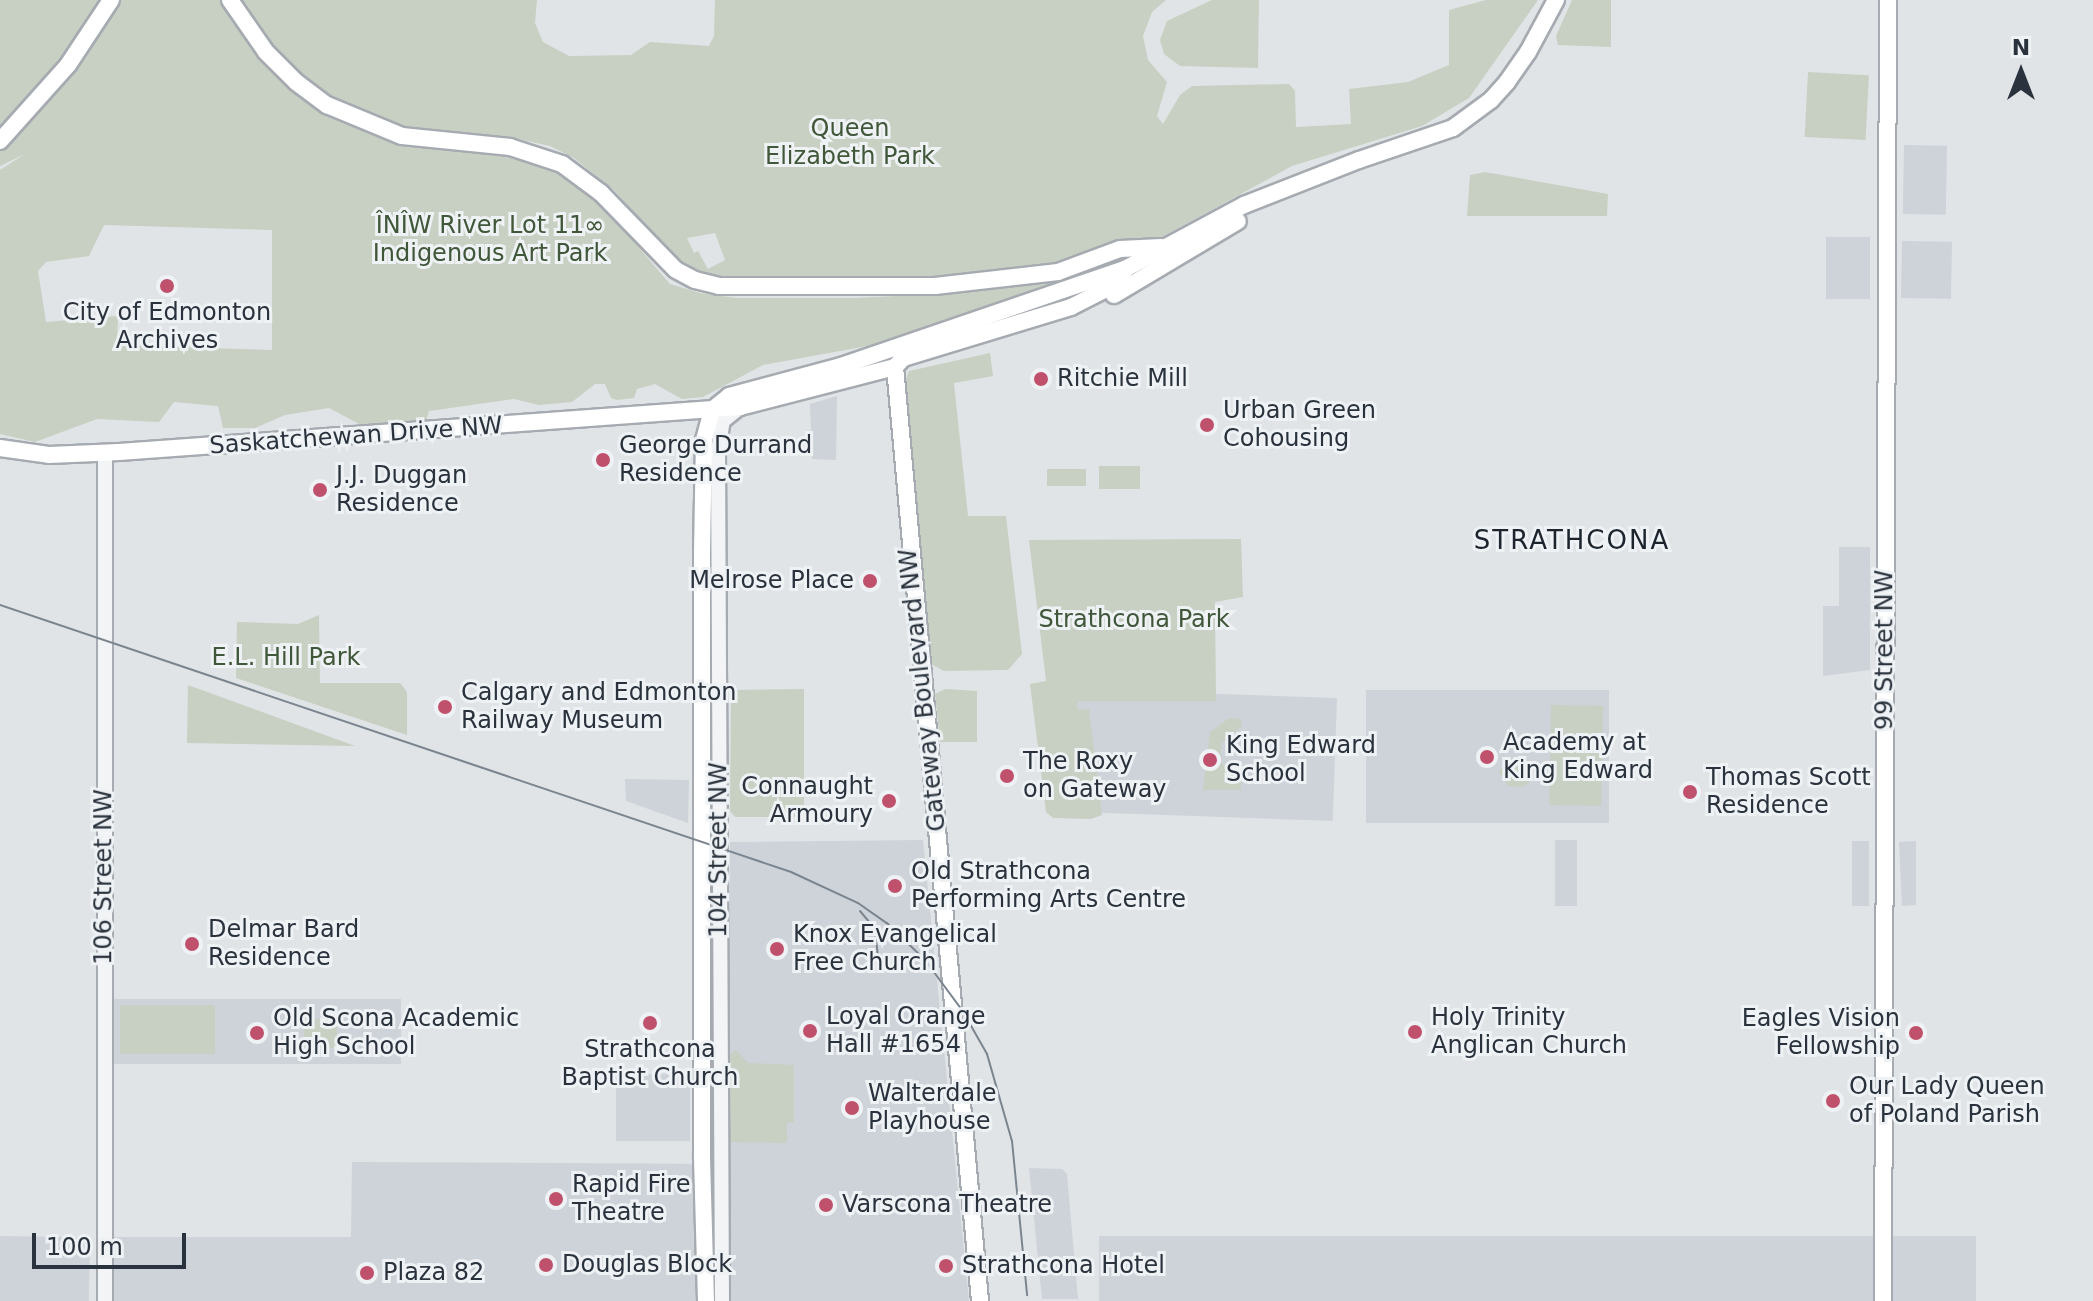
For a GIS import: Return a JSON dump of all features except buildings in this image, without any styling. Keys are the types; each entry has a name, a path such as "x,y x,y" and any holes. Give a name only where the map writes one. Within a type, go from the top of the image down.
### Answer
{"main road":[{"path":"0,141 68,65 111,0"},
{"path":"230,0 266,52 296,82 327,105 402,136 510,147 553,160 576,172 676,270 695,280 719,286 935,286 1058,272 1126,248 1171,245"},
{"name":"Saskatchewan Drive NW","path":"712,410 729,396 841,366 1125,269 1244,205 1359,160 1453,128 1491,100 1528,52 1556,0"},
{"name":"99 Street NW","path":"1883,1301 1888,0"},
{"name":"Saskatchewan Drive NW","path":"0,448 29,453 105,452 426,432 740,407 895,367 903,358 1071,307 1104,301 1283,192"},
{"path":"1111,255 1120,258 1125,269"},
{"name":"Saskatchewan Drive NW","path":"1071,307 1118,283 1125,269"},
{"path":"841,366 895,367"},
{"name":"Gateway Boulevard NW","path":"895,367 980,1301"},
{"path":"678,410 692,420 704,440"},
{"name":"104 Street NW","path":"706,1301 702,1154 704,440 712,410"}],"street":[{"name":"104 Street NW","path":"722,1301 718,451 723,421 740,407"},
{"name":"106 Street NW","path":"105,452 105,1301"}],"shaded area":[{"path":"1904,145 1947,146 1946,215 1903,214"},
{"path":"1826,237 1870,237 1870,299 1826,299"},
{"path":"1902,241 1952,242 1951,299 1901,298"},
{"path":"837,396 836,460 812,459 810,404"},
{"path":"1839,547 1870,547 1870,670 1823,676 1823,606 1839,606"},
{"name":"King Edward School","path":"1077,689 1337,698 1333,821 1073,812"},
{"name":"Academy at King Edward","path":"1366,690 1609,690 1609,823 1366,823"},
{"path":"625,779 689,780 688,823 626,801"},
{"path":"923,840 969,1301 111,1301 113,1237 351,1237 352,1162 728,1164 730,842"},
{"path":"1555,840 1577,840 1577,906 1555,906"},
{"path":"1852,841 1869,841 1869,906 1852,906"},
{"path":"1916,841 1916,905 1902,906 1899,842"},
{"name":"Old Scona Academic High School","path":"114,999 401,999 401,1064 114,1064"},
{"path":"616,1074 690,1074 690,1141 616,1141"},
{"path":"1029,1168 1062,1169 1067,1174 1078,1299 1042,1299"},
{"path":"0,1236 90,1238 89,1301 0,1301"},
{"path":"1099,1236 1976,1236 1976,1301 1099,1301"}],"green space":[{"path":"0,0 537,0 535,23 543,42 569,56 631,55 650,42 709,46 714,36 715,0 1166,0 1152,12 1143,36 1148,60 1167,82 1157,116 1163,124 1180,95 1192,86 1289,84 1295,91 1296,127 1351,124 1349,89 1408,82 1449,65 1449,10 1486,0 1538,0 1469,98 1422,126 1292,166 1158,239 1061,264 890,284 718,280 695,274 671,255 614,190 574,158 550,146 505,136 523,153 587,187 670,284 700,293 736,298 855,298 919,295 1068,279 1042,291 873,345 763,365 703,397 682,399 655,384 637,389 634,398 617,400 611,398 605,384 595,384 572,402 539,405 514,399 429,411 426,421 361,425 329,408 285,415 255,428 223,428 218,406 174,402 159,422 97,419 35,442 0,434 0,170 25,154 0,166","holes":["104,225 272,230 272,350 117,345 118,316 46,322 38,271 46,262 89,256","715,233 725,260 708,269 698,251 694,253 687,238"]},
{"path":"1212,0 1259,0 1258,68 1180,66 1164,54 1160,40 1167,21"},
{"path":"1572,0 1611,0 1611,47 1558,45 1556,36"},
{"path":"1808,72 1869,75 1866,140 1805,137"},
{"path":"1485,172 1608,194 1607,216 1467,216 1470,175"},
{"path":"990,353 993,376 954,383 968,516 1006,516 1022,654 1008,670 944,671 927,662 902,389 909,371"},
{"path":"1099,466 1140,466 1140,489 1099,489"},
{"path":"1047,469 1086,469 1086,486 1047,486"},
{"name":"Strathcona Park","path":"1241,539 1243,597 1215,602 1216,701 1077,701 1078,710 1089,709 1102,815 1091,819 1053,818 1046,812 1030,684 1046,681 1029,540"},
{"name":"E.L. Hill Park","path":"319,615 320,683 400,683 407,692 407,735 236,678 237,622 298,624"},
{"path":"188,685 355,746 187,743"},
{"path":"804,689 804,817 735,817 730,811 731,690"},
{"path":"945,689 977,691 977,742 940,742 935,694"},
{"path":"1551,705 1603,706 1601,806 1549,805"},
{"path":"1240,718 1242,726 1221,744 1221,762 1227,769 1241,770 1241,790 1203,790 1210,732 1228,719"},
{"path":"1523,756 1532,763 1527,770 1533,779 1523,787 1508,786 1499,772 1510,758"},
{"path":"120,1005 215,1005 215,1054 120,1054"},
{"path":"304,1019 337,1019 337,1048 304,1048"},
{"path":"736,1050 748,1063 794,1065 794,1122 787,1123 787,1143 730,1142 730,1054"}],"tram line":[{"path":"0,605 791,872 858,903 887,923 925,960 962,1010 987,1054 1012,1141 1027,1295"},
{"path":"860,911 875,929 878,957"}],"place":[{"name":"City of Edmonton Archives","path":"167,286"},
{"name":"Ritchie Mill","path":"1041,379"},
{"name":"Urban Green Cohousing","path":"1207,425"},
{"name":"George Durrand Residence","path":"603,460"},
{"name":"J.J. Duggan Residence","path":"320,490"},
{"name":"Melrose Place","path":"870,581"},
{"name":"Calgary and Edmonton Railway Museum","path":"445,707"},
{"name":"Academy at King Edward","path":"1487,757"},
{"name":"King Edward School","path":"1210,760"},
{"name":"The Roxy on Gateway","path":"1007,776"},
{"name":"Thomas Scott Residence","path":"1690,792"},
{"name":"Connaught Armoury","path":"889,801"},
{"name":"Old Strathcona Performing Arts Centre","path":"895,886"},
{"name":"Delmar Bard Residence","path":"192,944"},
{"name":"Knox Evangelical Free Church","path":"777,949"},
{"name":"Strathcona Baptist Church","path":"650,1023"},
{"name":"Loyal Orange Hall #1654","path":"810,1031"},
{"name":"Holy Trinity Anglican Church","path":"1415,1032"},
{"name":"Old Scona Academic High School","path":"257,1033"},
{"name":"Eagles Vision Fellowship","path":"1916,1033"},
{"name":"Our Lady Queen of Poland Parish","path":"1833,1101"},
{"name":"Walterdale Playhouse","path":"852,1108"},
{"name":"Rapid Fire Theatre","path":"556,1199"},
{"name":"Varscona Theatre","path":"826,1205"},
{"name":"Douglas Block","path":"546,1265"},
{"name":"Strathcona Hotel","path":"946,1266"},
{"name":"Plaza 82","path":"367,1273"}],"district":[{"name":"STRATHCONA","path":"1572,541"}],"park label":[{"name":"Queen Elizabeth Park","path":"850,143"},
{"name":"ÎNÎW River Lot 11∞ Indigenous Art Park","path":"490,240"}]}
